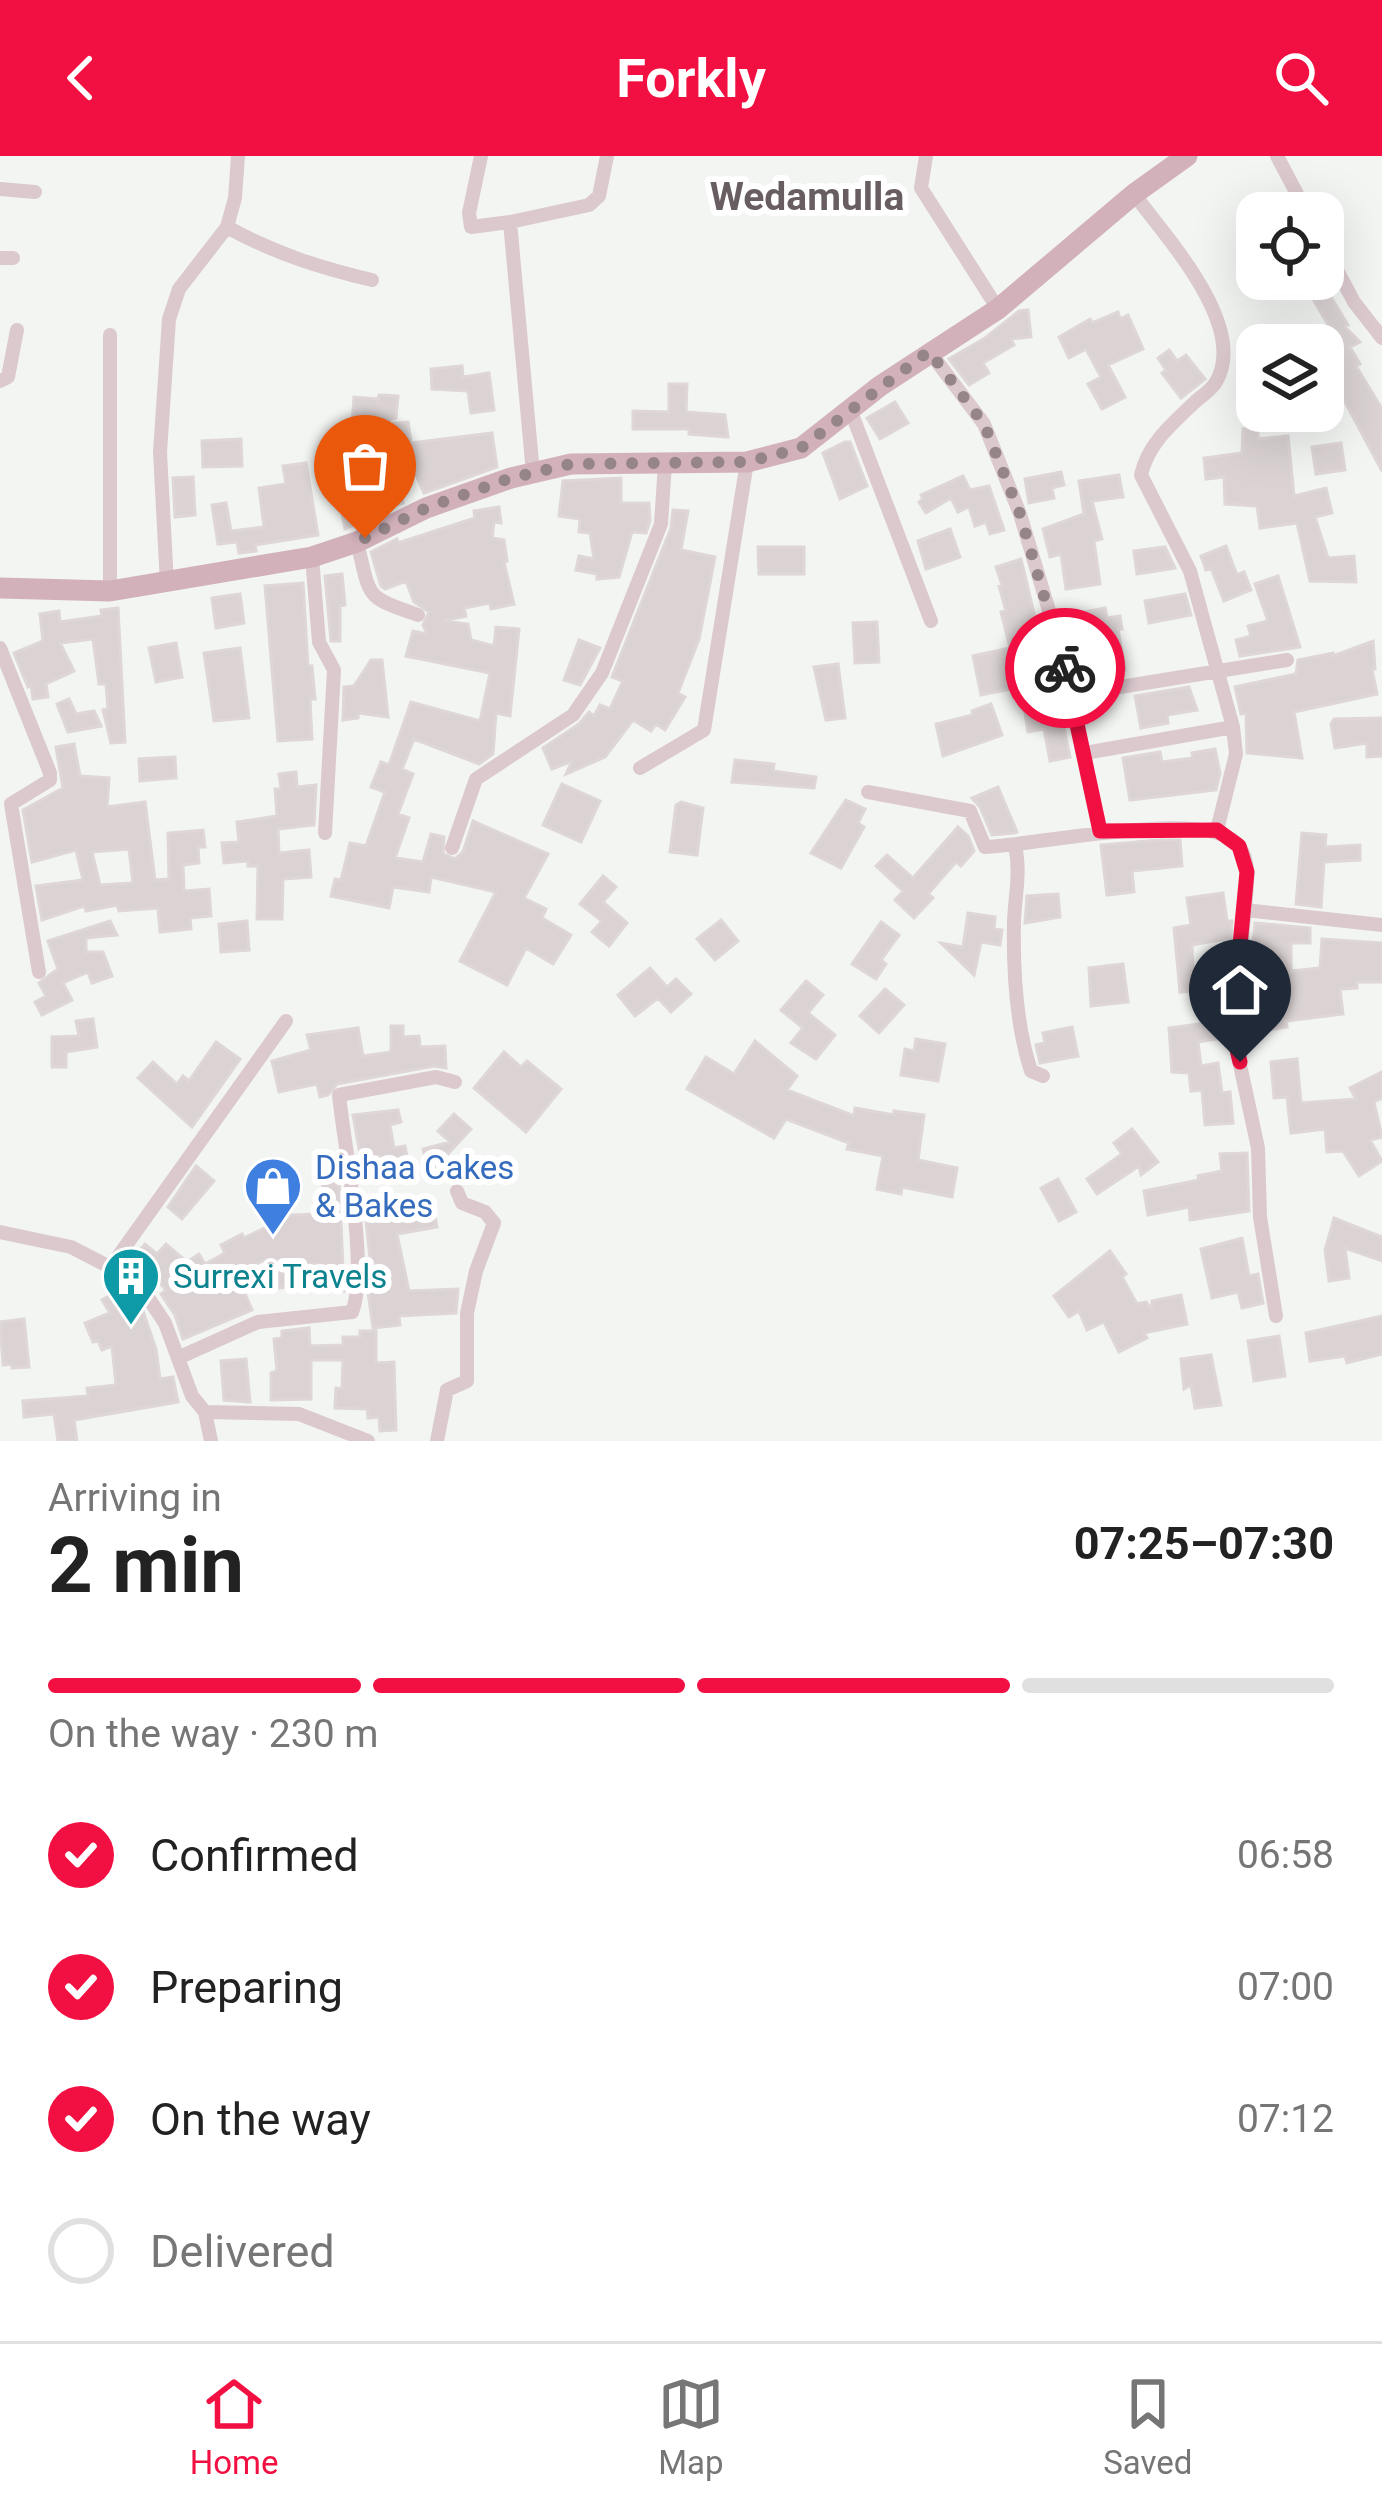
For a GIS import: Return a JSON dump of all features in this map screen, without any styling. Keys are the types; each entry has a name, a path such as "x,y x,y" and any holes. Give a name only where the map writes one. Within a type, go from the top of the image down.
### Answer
{"main road":[{"path":"0,588 110,591 167,584 313,557 357,542 426,508 571,464 747,462 801,448 929,351 998,309 1134,194 1187,156"}],"street":[{"path":"167,584 160,452 169,319 178,289 227,227 236,198 238,156"},
{"path":"481,156 469,213 471,227 589,205 599,196 607,156"},
{"path":"926,156 921,188 998,309"},
{"path":"1277,156 1296,192"},
{"path":"0,188 35,192"},
{"path":"1134,194 1191,270 1218,318 1223,347 1217,381 1160,436 1142,475 1190,571 1233,727 1236,754 1217,830"},
{"path":"510,222 533,473"},
{"path":"227,227 269,250 372,280"},
{"path":"1344,283 1382,338"},
{"path":"0,381 8,377 17,330"},
{"path":"110,335 110,591"},
{"path":"929,351 984,424 1020,514 1071,695 1100,831"},
{"path":"850,409 932,621"},
{"path":"640,768 704,730 747,462"},
{"path":"452,848 476,779 573,715 602,673 661,524 665,463"},
{"path":"357,542 369,590 378,602 418,615"},
{"path":"313,557 319,642 334,670 325,833"},
{"path":"0,648 50,773 50,780 11,804 39,973"},
{"path":"1071,695 1287,660"},
{"path":"1085,753 1233,727"},
{"path":"868,792 970,812 985,847 1015,847 1100,831 1217,830 1239,846 1247,872 1232,1028 1258,1148 1260,1217 1276,1316"},
{"path":"1015,847 1019,872 1014,932 1023,1047 1031,1071 1042,1076"},
{"path":"1245,910 1382,925"},
{"path":"112,1265 286,1021"},
{"path":"180,1357 258,1322 352,1312 356,1295 352,1206 339,1096 436,1077 455,1082"},
{"path":"437,1441 448,1390 467,1381 467,1313 494,1223 485,1212 462,1203 458,1191"},
{"path":"0,1232 71,1247 112,1265 149,1294 180,1357 192,1396 206,1412 212,1441"},
{"path":"206,1412 289,1412 368,1441"}],"building":[{"path":"1333,300 1348,325 1345,327 1360,342 1350,347 1382,409 1382,471 1344,400 1344,324 1328,324 1314,301"},
{"path":"1028,310 1031,337 1011,339 1014,345 983,363 989,373 969,385 949,359 1019,311"},
{"path":"1118,312 1120,319 1128,315 1143,349 1108,365 1125,397 1102,409 1088,384 1101,377 1086,349 1069,358 1059,337 1090,319 1092,323"},
{"path":"1169,350 1177,361 1186,355 1205,379 1181,398 1162,373 1166,370 1158,358"},
{"path":"462,366 463,377 489,373 494,410 471,413 468,391 432,389 431,369"},
{"path":"669,384 687,384 686,412 725,415 728,437 689,434 689,429 633,429 633,411 669,412"},
{"path":"379,395 398,396 396,418 389,420 403,503 345,529 331,457 350,454 354,397 378,399"},
{"path":"895,402 908,423 880,439 867,418"},
{"path":"408,422 411,443 492,433 497,467 424,493 394,423"},
{"path":"1243,432 1258,432 1258,439 1288,436 1294,496 1326,488 1332,513 1315,517 1328,558 1354,556 1356,582 1310,581 1297,523 1260,528 1257,506 1225,504 1224,477 1206,479 1204,458 1242,453"},
{"path":"241,439 242,466 203,467 202,441"},
{"path":"850,442 867,486 840,499 823,453"},
{"path":"1341,443 1345,470 1316,474 1312,447"},
{"path":"306,463 318,535 255,545 256,551 239,553 237,542 218,544 212,505 226,503 231,531 264,527 259,488 286,484 283,466"},
{"path":"1061,472 1064,485 1052,488 1054,498 1029,503 1025,479"},
{"path":"1119,475 1123,497 1092,501 1102,539 1094,541 1100,584 1066,589 1061,554 1050,557 1043,529 1084,514 1079,481"},
{"path":"963,476 970,490 989,486 1004,530 990,534 986,522 975,526 969,507 958,512 951,498 926,513 919,502 921,495"},
{"path":"193,477 195,515 175,517 173,478"},
{"path":"621,478 621,503 649,503 650,521 646,533 632,532 619,577 597,579 597,574 576,570 579,556 594,559 590,533 579,532 580,519 559,516 563,481"},
{"path":"499,507 501,523 494,522 492,538 504,540 514,604 464,608 466,616 443,621 468,624 471,640 494,646 496,627 519,629 510,716 496,713 493,754 479,764 414,739 402,769 413,774 398,814 409,818 395,858 423,862 431,834 444,837 443,854 455,859 463,852 473,821 548,854 524,898 546,909 542,918 571,935 553,964 526,948 507,985 460,961 496,892 431,877 429,892 393,887 389,908 331,896 335,879 341,880 350,843 366,846 385,792 371,787 381,762 389,765 411,702 480,721 490,673 406,656 413,631 427,634 423,625 429,612 414,602 406,581 385,589 381,586 371,552 397,539 398,543 475,518 474,511"},
{"path":"673,510 688,511 681,550 715,557 699,639 678,693 685,697 665,730 656,724 651,731 633,720 605,757 566,774 572,761 552,769 543,748 589,712 594,716 600,705 610,709 623,681 612,677 671,528"},
{"path":"950,529 960,557 926,569 918,541"},
{"path":"1226,546 1237,575 1244,572 1251,590 1224,601 1201,556"},
{"path":"758,547 804,547 804,574 759,574"},
{"path":"1165,547 1175,568 1137,574 1134,551"},
{"path":"1021,559 1044,655 1049,654 1070,757 1050,761 1044,729 1028,732 1021,687 981,695 973,656 1010,648 996,567"},
{"path":"342,574 345,605 340,606 340,641 331,641 325,576"},
{"path":"1278,576 1300,647 1240,656 1236,640 1251,636 1248,626 1268,621 1255,584"},
{"path":"303,583 315,699 310,699 312,739 278,741 265,586"},
{"path":"240,594 244,623 216,628 212,598"},
{"path":"1185,594 1191,615 1149,623 1145,601"},
{"path":"118,608 125,742 111,743 103,710 108,709 106,684 99,684 93,639 60,643 74,671 46,684 48,697 33,699 14,653 43,641 40,614 59,611 60,622 102,616 101,610"},
{"path":"1105,608 1107,618 1120,616 1125,670 1086,677 1074,614"},
{"path":"877,622 879,662 855,663 853,623"},
{"path":"579,640 600,648 580,685 564,680"},
{"path":"1373,641 1377,694 1294,712 1302,758 1247,753 1246,713 1241,714 1235,687 1296,674 1298,660 1333,656"},
{"path":"176,643 182,677 156,682 149,648"},
{"path":"240,648 249,718 214,721 204,653"},
{"path":"371,660 382,660 388,717 358,713 358,718 343,720 344,687 354,686"},
{"path":"838,664 845,718 826,720 814,667"},
{"path":"1189,687 1197,710 1167,715 1168,723 1141,728 1135,696"},
{"path":"69,699 76,714 94,711 101,726 68,732 57,704"},
{"path":"991,704 1002,735 943,756 936,724 973,715 972,711"},
{"path":"1382,718 1382,756 1367,757 1367,743 1335,748 1334,719"},
{"path":"74,744 80,776 109,778 107,807 145,802 155,880 169,879 168,833 203,830 205,847 198,847 199,863 183,865 184,891 209,889 211,916 190,918 191,929 160,932 158,908 119,911 117,905 86,911 84,906 42,920 36,886 83,880 76,850 32,862 23,810 63,788 56,747","holes":["129,849 133,883 100,885 92,852"]},
{"path":"1215,749 1220,773 1216,790 1130,800 1123,758 1160,752 1162,762"},
{"path":"175,757 176,778 140,781 139,759"},
{"path":"735,760 774,764 773,771 816,777 814,788 732,782"},
{"path":"296,772 297,787 316,785 314,825 278,829 279,853 309,850 311,877 283,879 282,919 257,919 258,866 248,866 248,861 224,863 222,843 239,842 237,822 277,816 279,774"},
{"path":"562,784 600,801 581,842 543,825"},
{"path":"998,787 1017,832 992,835 972,798"},
{"path":"846,800 865,809 858,823 864,827 841,868 811,853"},
{"path":"676,805 703,808 697,855 670,852"},
{"path":"958,827 974,851 961,866 956,862 914,918 895,900 903,891 876,866 887,855 913,878"},
{"path":"1302,833 1326,835 1325,847 1360,845 1360,860 1324,862 1321,907 1296,904"},
{"path":"1180,840 1182,866 1132,871 1134,892 1107,895 1101,845"},
{"path":"603,876 616,887 603,902 627,923 609,946 592,932 602,921 580,904"},
{"path":"1223,893 1227,921 1232,921 1231,938 1192,945 1193,969 1212,967 1214,989 1180,992 1174,928 1191,925 1187,898"},
{"path":"1058,894 1060,917 1025,923 1027,896"},
{"path":"968,913 995,917 994,929 1002,930 1000,945 981,942 974,975 941,943 963,947"},
{"path":"721,920 738,941 715,960 697,939"},
{"path":"110,921 117,935 86,938 86,952 103,952 112,976 92,983 88,972 63,983 72,1000 42,1015 35,1002 46,996 39,983 58,969 48,941"},
{"path":"247,921 249,950 221,952 219,924"},
{"path":"881,922 899,935 881,960 886,964 876,979 852,964"},
{"path":"1255,923 1310,928 1310,943 1291,943 1291,971 1320,968 1322,939 1382,943 1382,982 1357,982 1357,988 1340,989 1343,1014 1286,1021 1287,1027 1261,1031 1257,1010 1264,1009 1261,985 1270,983 1267,959 1257,959 1257,944 1253,943"},
{"path":"1123,964 1128,1002 1091,1006 1089,968"},
{"path":"650,968 667,987 676,979 691,994 671,1012 658,998 635,1016 618,995"},
{"path":"806,981 823,995 808,1013 835,1035 816,1059 791,1043 803,1028 781,1010"},
{"path":"885,989 904,1005 879,1033 860,1016"},
{"path":"93,1019 97,1047 66,1052 66,1067 52,1067 52,1037 79,1036 76,1021"},
{"path":"1221,1021 1223,1038 1198,1042 1201,1066 1218,1063 1222,1093 1230,1092 1233,1123 1205,1125 1202,1090 1191,1091 1189,1073 1172,1072 1169,1028"},
{"path":"391,1026 403,1026 403,1037 419,1036 420,1047 445,1046 446,1068 434,1066 337,1084 320,1097 317,1084 279,1092 272,1061 311,1050 307,1035 358,1028 363,1056 391,1052"},
{"path":"1072,1027 1078,1056 1040,1063 1036,1045 1045,1043 1043,1033"},
{"path":"916,1039 945,1044 938,1081 901,1075 905,1049 914,1051"},
{"path":"755,1041 797,1076 787,1090 854,1116 855,1108 924,1115 918,1160 957,1168 952,1197 902,1187 901,1194 877,1189 883,1156 847,1149 849,1143 786,1119 774,1138 687,1089 706,1057 734,1074"},
{"path":"216,1042 240,1059 192,1127 138,1078 153,1062 177,1084 183,1076 189,1081"},
{"path":"504,1052 521,1067 527,1061 561,1089 526,1132 474,1088"},
{"path":"1297,1059 1301,1103 1356,1099 1350,1088 1382,1072 1382,1098 1374,1102 1382,1137 1370,1140 1382,1161 1359,1176 1343,1151 1327,1152 1325,1129 1291,1133 1287,1097 1274,1098 1271,1062"},
{"path":"398,1110 401,1122 390,1125 394,1148 405,1146 408,1162 382,1166 380,1156 361,1159 353,1115"},
{"path":"454,1114 471,1129 446,1156 449,1167 429,1173 423,1149 450,1142 438,1131"},
{"path":"1132,1129 1158,1162 1141,1175 1139,1166 1097,1194 1087,1179 1122,1154 1114,1143"},
{"path":"1247,1153 1249,1211 1190,1220 1189,1207 1148,1215 1144,1191 1199,1180 1198,1176 1222,1171 1220,1154"},
{"path":"196,1166 214,1181 182,1219 168,1207"},
{"path":"339,1179 344,1291 321,1291 320,1264 288,1265 290,1287 269,1289 266,1259 237,1274 252,1310 183,1339 161,1294 166,1290 135,1256 145,1244 157,1254 166,1244 187,1262 199,1254 205,1264 225,1253 221,1245 242,1234 244,1238 291,1215 321,1214 322,1180"},
{"path":"1058,1179 1076,1212 1059,1221 1041,1188"},
{"path":"401,1201 402,1207 432,1201 437,1227 397,1234 409,1291 458,1289 456,1313 399,1316 400,1325 373,1328 365,1211"},
{"path":"1334,1218 1382,1237 1382,1261 1345,1248 1349,1278 1329,1281 1325,1250"},
{"path":"1242,1238 1249,1276 1258,1274 1263,1303 1242,1308 1238,1292 1212,1298 1201,1249"},
{"path":"1110,1251 1126,1274 1122,1277 1137,1304 1146,1302 1152,1310 1152,1301 1181,1295 1187,1324 1144,1333 1147,1338 1119,1352 1104,1322 1087,1330 1079,1311 1069,1317 1054,1296"},
{"path":"122,1288 135,1310 143,1311 160,1379 173,1377 178,1402 74,1420 77,1441 58,1441 54,1414 24,1417 23,1401 88,1396 87,1388 116,1385 112,1346 102,1350 85,1323 110,1313 102,1300"},
{"path":"1382,1316 1382,1354 1347,1363 1345,1356 1310,1361 1306,1333"},
{"path":"24,1319 29,1367 3,1365 0,1322"},
{"path":"309,1328 310,1346 343,1345 343,1337 376,1331 376,1363 394,1362 396,1430 380,1431 379,1417 368,1418 367,1409 335,1408 336,1388 342,1389 343,1360 311,1360 311,1399 271,1400 271,1373 277,1371 274,1339 282,1338 282,1331"},
{"path":"1279,1336 1285,1376 1254,1381 1248,1341"},
{"path":"1211,1355 1221,1405 1195,1408 1191,1385 1184,1389 1181,1359"},
{"path":"246,1359 250,1402 224,1400 221,1361"}],"way so far":[{"path":"365,538 426,508 511,478 571,464 747,462 801,448 929,351 984,424 1020,514 1065,668"}],"place":[{"name":"Dishaa Cakes & Bakes","path":"273,1237"},
{"name":"Surrexi Travels","path":"131,1327"}],"district":[{"name":"Wedamulla","path":"807,197"}],"route":[{"path":"1065,668 1100,831 1217,830 1239,846 1247,872 1232,1028 1240,1062"}]}
